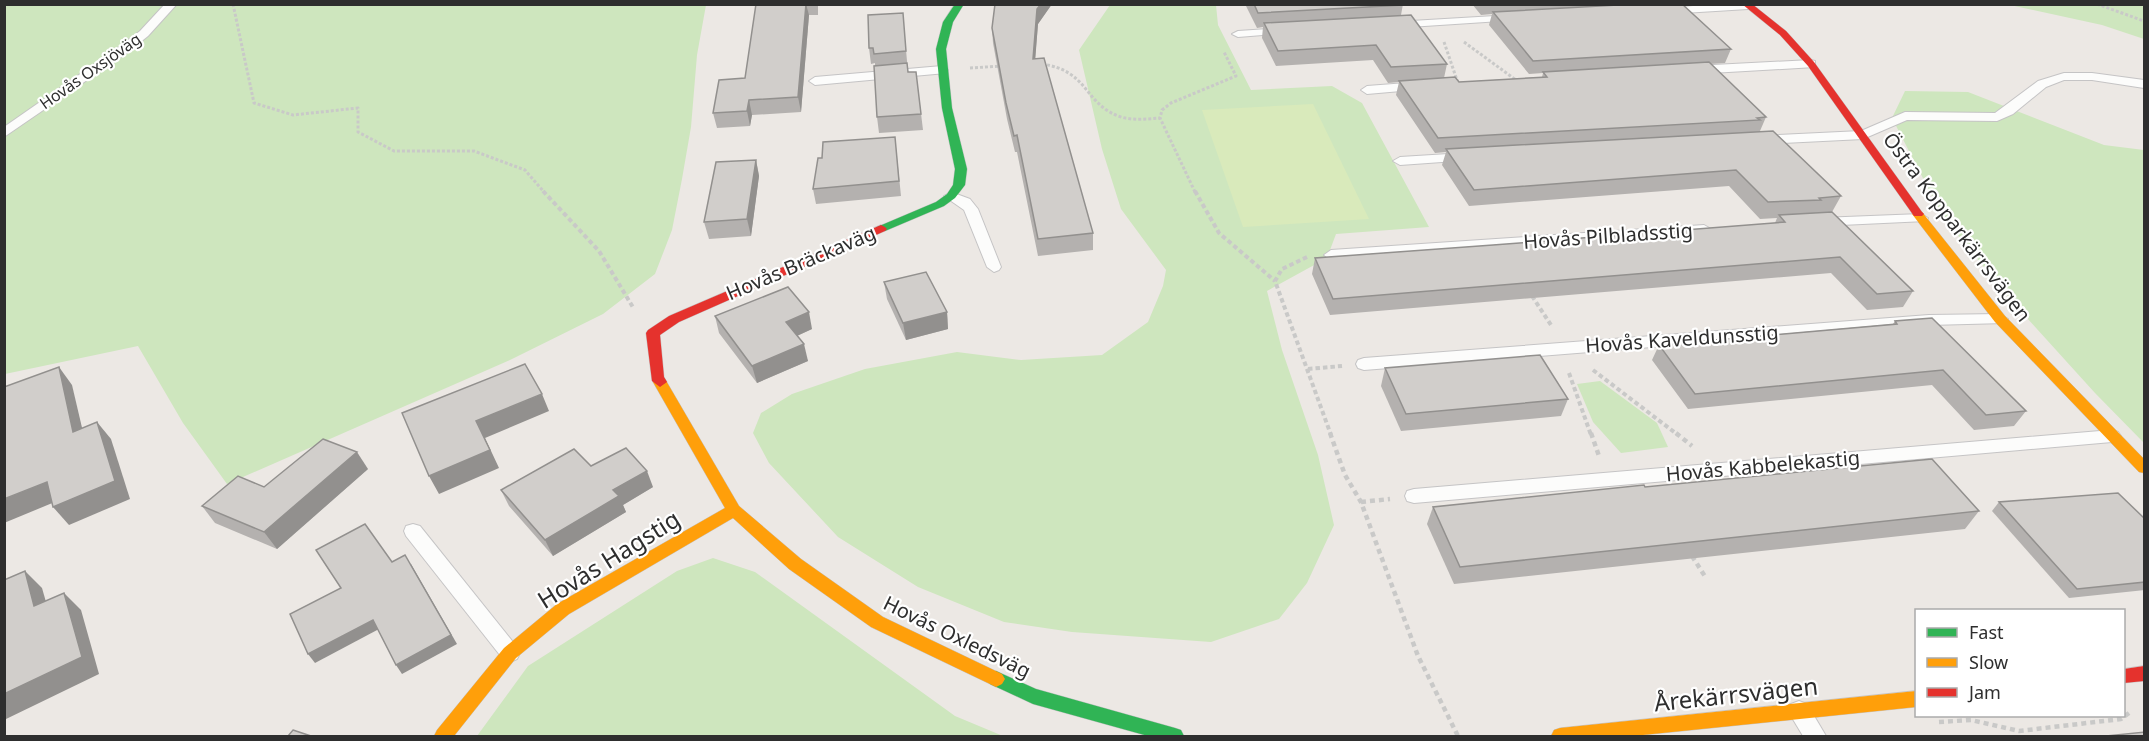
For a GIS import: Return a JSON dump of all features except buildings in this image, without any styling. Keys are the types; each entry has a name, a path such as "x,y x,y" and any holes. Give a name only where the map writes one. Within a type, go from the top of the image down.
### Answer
{"street":[{"path":"951,196 959,184 961,169 947,108 941,49 948,22 960,4"},
{"name":"Östra Kopparkärrsvägen","path":"1748,5 1783,33 1811,64 1921,218 2000,320 2145,468"},
{"name":"Hovås Bräckaväg","path":"653,333 695,309 940,204 951,196"},
{"name":"Hovås Oxledsväg","path":"653,333 657,378 734,510 795,564 877,622 1033,696 1175,736"},
{"name":"Hovås Hagstig","path":"443,736 510,653 563,609 734,510"},
{"path":"2125,676 2145,674"},
{"name":"Årekärrsvägen","path":"1560,736 1915,699"}],"lane":[{"name":"Hovås Oxsjöväg","path":"4,133 43,103 74,85 140,37 172,4"},
{"path":"1652,12 1748,5"},
{"path":"1378,26 1528,18"},
{"path":"1238,34 1296,31"},
{"path":"1682,71 1811,64"},
{"path":"815,81 942,70"},
{"path":"1744,141 1863,135 1905,116 1981,117 2006,114 2040,85 2057,77 2145,84"},
{"path":"1367,90 1435,85"},
{"path":"1400,162 1480,156"},
{"path":"951,196 965,202 971,209 994,267"},
{"path":"1800,223 1921,218"},
{"name":"Hovås Pilbladsstig","path":"1331,255 1719,227"},
{"name":"Hovås Kaveldunsstig","path":"1364,364 1917,321 2000,320"},
{"name":"Hovås Kabbelekastig","path":"1414,496 2112,436"},
{"path":"413,531 510,653"},
{"path":"1799,711 1815,736"}],"path":[{"path":"233,4 238,30 250,67 254,103 293,115 358,108 358,132 394,151 474,151 525,170 565,217 599,251 625,297 653,333"},
{"path":"2097,4 2145,21"},
{"path":"1437,22 1517,81"},
{"path":"1238,34 1228,36 1218,42 1236,76 1171,103 1161,110 1160,118 1169,132 1207,213 1220,234 1275,281 1345,475 1361,502 1418,656 1458,736"},
{"path":"1032,64 1065,68 1115,116 1160,118"},
{"path":"942,70 1009,66"},
{"path":"1275,281 1282,269 1293,262 1318,255 1331,255"},
{"path":"1564,348 1710,459 1719,469"},
{"path":"1308,369 1364,364"},
{"path":"1689,550 1707,578"},
{"path":"2125,717 2134,706"},
{"path":"1932,723 1971,720 2019,731 2124,717"}],"green space":[{"path":"4,5 706,5 697,55 691,127 672,230 655,274 603,314 510,360 227,484 183,423 138,346 5,374"},
{"path":"1110,5 1216,5 1218,25 1251,90 1332,86 1362,103 1429,227 1336,234 1327,258 1267,291 1282,350 1318,455 1334,525 1307,583 1279,619 1211,642 1072,632 1004,622 918,587 838,537 769,463 753,433 761,413 792,394 865,369 957,352 1021,360 1102,355 1148,322 1163,286 1166,270 1121,209 1102,149 1079,50"},
{"path":"2010,5 2144,5 2144,39 2102,25"},
{"path":"1905,91 1968,92 2104,145 2144,150 2144,443 2017,307 1943,217 1892,118"},
{"path":"1313,104 1369,219 1243,227 1202,110"},
{"path":"1600,381 1657,423 1668,447 1621,453 1593,422 1577,384"},
{"path":"713,558 755,572 955,716 1003,736 477,736 528,666 677,571"}],"traffic: fast":[{"path":"881,229 940,204 951,196 959,185 961,169 947,108 941,49 948,22 960,4"},
{"path":"996,679 1033,696 1175,736"}],"traffic: slow":[{"path":"1918,214 2000,319 2144,468"},
{"path":"660,382 734,510 795,564 877,622 996,679"},
{"path":"443,736 510,653 563,609 734,510"},
{"path":"1560,736 1915,699"}],"traffic: jam":[{"path":"1746,4 1783,33 1811,64 1918,214"},
{"path":"660,382 657,378 653,333 674,319 881,229"},
{"path":"2125,676 2144,674"}]}
